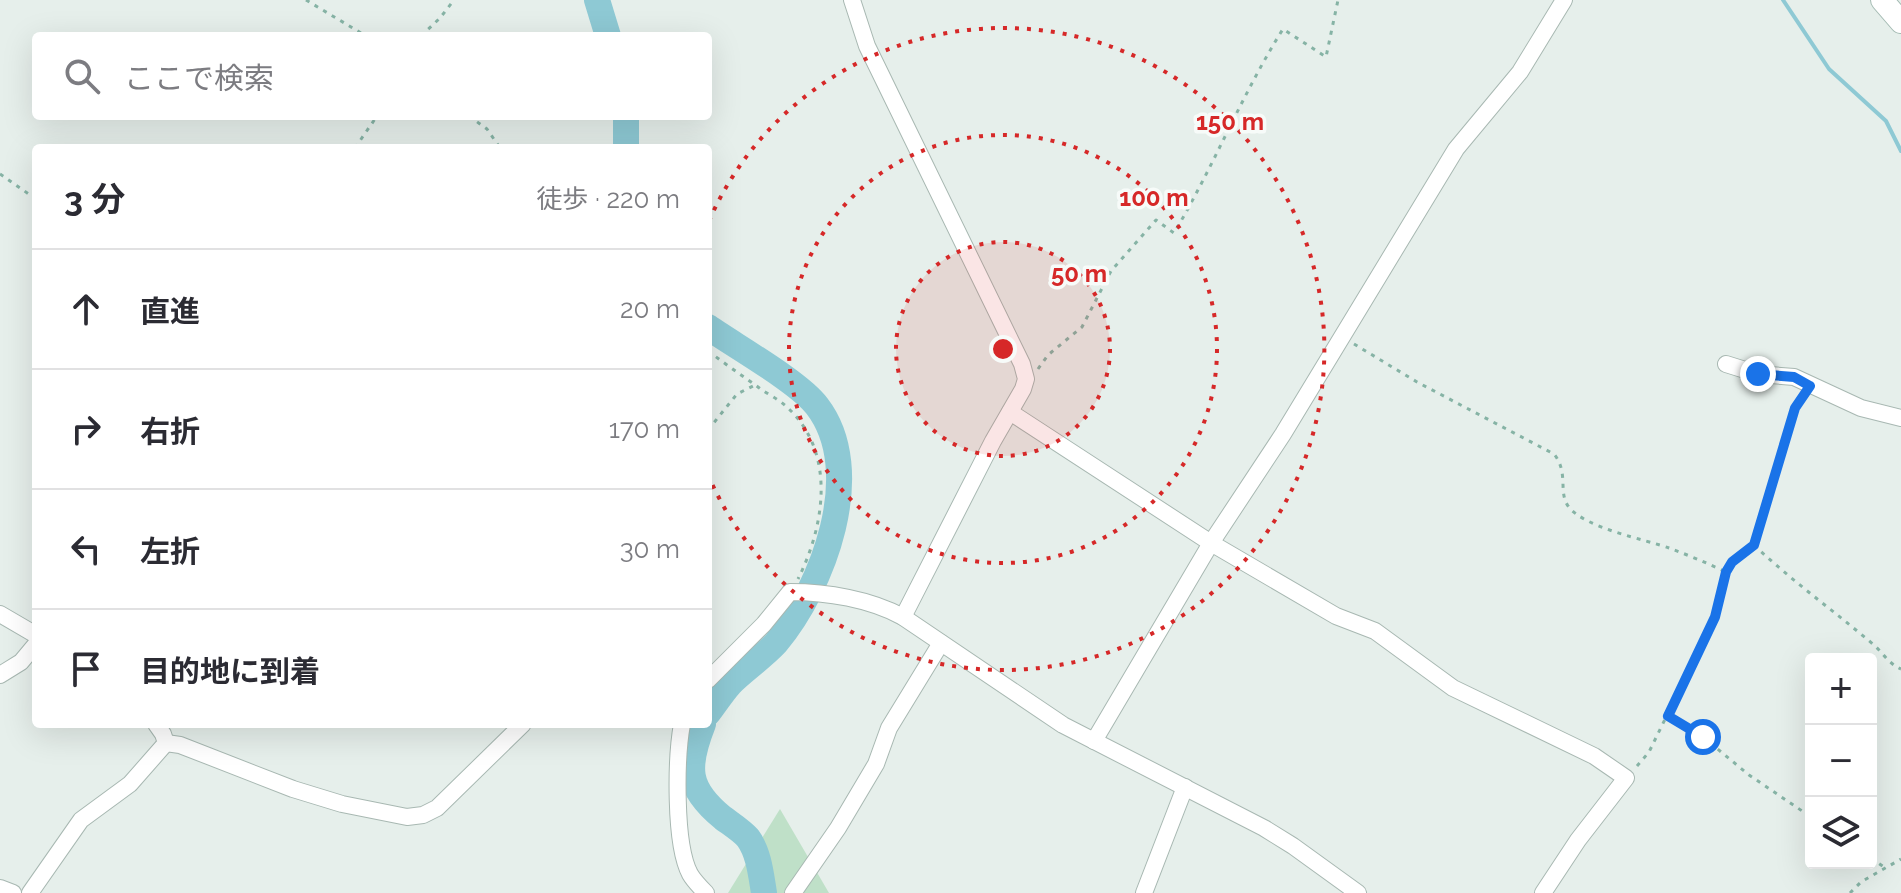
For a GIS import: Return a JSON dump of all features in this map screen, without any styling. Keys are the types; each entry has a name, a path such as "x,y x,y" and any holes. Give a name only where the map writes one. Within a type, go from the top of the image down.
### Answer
{"main road":[{"path":"1882,0 1901,22"}],"street":[{"path":"852,0 867,46 1022,364 1026,379 903,617"},
{"path":"1094,741 1211,543 1283,434 1456,149 1520,72 1564,0"},
{"path":"1726,364 1758,374 1794,377 1861,408 1901,418"},
{"path":"1010,412 1211,543 1336,616 1375,631 1453,688 1594,756 1626,778 1578,840 1543,893"},
{"path":"712,676 794,592 873,604 903,617 1063,725 1283,840 1358,893"},
{"path":"0,614 32,633"},
{"path":"793,893 838,828 876,764 889,728 941,643"},
{"path":"0,675 21,662 32,649"},
{"path":"159,728 166,743"},
{"path":"166,743 180,745 293,789 342,804 407,817 423,815 437,808 519,728"},
{"path":"681,728 677,753 684,857 690,873 706,893"},
{"path":"30,893 81,820 130,784 166,743"},
{"path":"1144,893 1185,787"},
{"path":"0,888 13,893"}],"path":[{"path":"306,0 359,32"},
{"path":"425,32 454,0"},
{"path":"1026,379 1048,355 1082,327 1102,283 1156,220 1174,233 1205,181 1260,66 1283,29 1326,57 1338,0"},
{"path":"358,144 374,120"},
{"path":"475,120 487,129 497,144"},
{"path":"0,174 32,196"},
{"path":"1341,336 1417,382 1554,454 1562,465 1569,508 1606,530 1666,547 1726,572"},
{"path":"712,354 785,405 802,422 812,440 821,471 821,507 814,544 794,592"},
{"path":"712,425 737,394 754,385"},
{"path":"1626,778 1649,752 1668,716 1715,617 1726,572 1732,562 1754,545 1795,408 1810,386"},
{"path":"1754,545 1876,646 1893,666 1901,669"},
{"path":"1668,716 1703,737 1749,775 1805,813"},
{"path":"1850,893 1861,882 1901,859"},
{"path":"1877,862 1884,867"}],"green space":[{"path":"780,809 829,893 728,893"}],"waterway":[{"path":"597,0 607,32"},
{"path":"1783,0 1829,69 1886,121 1901,151"},
{"path":"626,120 626,144"},
{"path":"712,330 782,375 808,396 832,433 838,463 838,495 833,528 823,561 809,591 776,643 730,684 712,708"},
{"path":"701,728 692,765 696,786 711,807 752,844 764,893"}],"route":[{"path":"1703,737 1668,716 1715,617 1726,572 1732,562 1754,545 1795,408 1810,386 1794,377 1758,374"}]}
